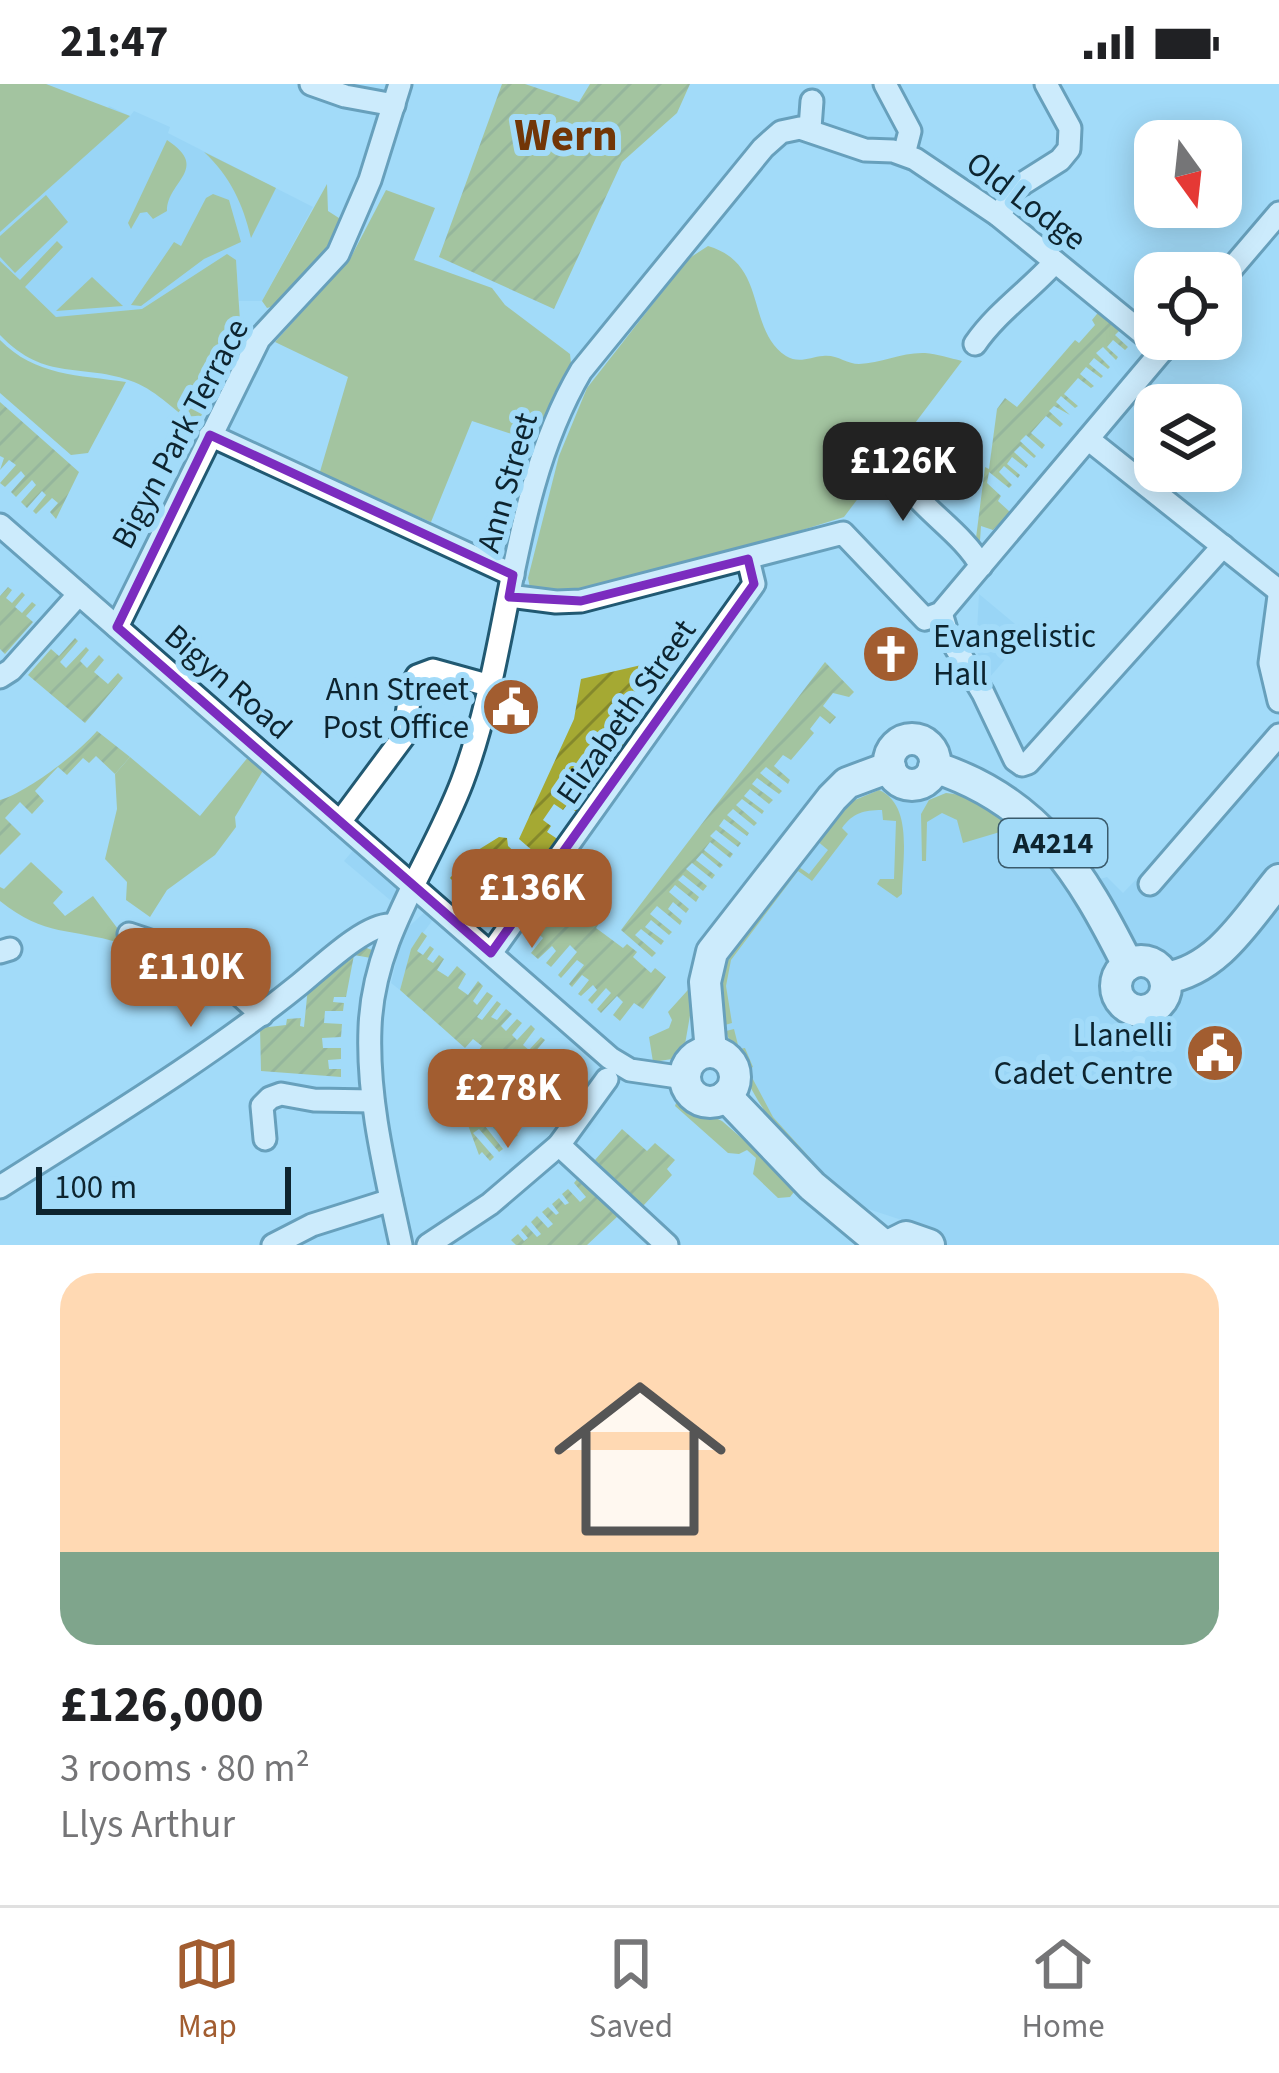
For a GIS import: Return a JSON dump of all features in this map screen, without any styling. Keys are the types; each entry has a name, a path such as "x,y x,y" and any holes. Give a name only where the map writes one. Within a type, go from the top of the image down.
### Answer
{"main road":[{"name":"A4214","path":"685,1078 690,1093 704,1102 726,1096 734,1084 733,1069 712,1052 705,982 712,952 832,798 847,783 890,767 895,746 916,739 929,747 934,767 987,790 1037,824 1084,883 1128,965 1118,977 1117,991 1121,1001 1137,1011 1161,1001 1165,978 1185,976 1218,955 1279,880"},
{"path":"1128,965 1144,962 1165,978"},
{"path":"685,1078 694,1058 712,1052"},
{"name":"A4214","path":"726,1096 812,1186 886,1245 906,1237 929,1245"}],"street":[{"path":"310,84 345,96 397,94"},
{"path":"885,84 910,131 904,154"},
{"path":"998,215 1022,184 1060,160 1069,148 1070,128 1046,84"},
{"name":"Bigyn Park Terrace","path":"117,627 259,338 338,254 370,180 397,94"},
{"path":"810,128 812,100"},
{"name":"Old Lodge","path":"810,128 865,150 904,154 998,215 1134,320"},
{"name":"Ann Street","path":"392,925 415,887 462,784 491,686 543,457 567,394 763,148 782,132 810,128"},
{"path":"1242,256 1279,213"},
{"path":"974,344 994,317 1023,298 1055,262"},
{"path":"933,616 1155,360"},
{"path":"210,435 424,534 511,585 556,602 581,601 843,533 947,633 1015,760 1022,765 1028,764 1222,546"},
{"path":"1088,439 1279,594 1270,663 1279,701"},
{"path":"920,452 917,497 958,541 970,546 981,566"},
{"name":"Bigyn Road","path":"0,525 610,1058 641,1073 685,1078"},
{"name":"Elizabeth Street","path":"491,953 754,584 748,559"},
{"path":"0,677 79,594"},
{"path":"340,822 404,736 417,676 434,670 491,686"},
{"path":"1150,884 1279,735"},
{"path":"0,1187 262,1015 347,947 382,924 392,925 370,1026 373,1101 401,1245"},
{"path":"129,934 198,957 262,1015"},
{"path":"428,1245 490,1204 559,1144 607,1079"},
{"path":"265,1138 262,1106 281,1094 373,1101"},
{"path":"559,1144 667,1245"},
{"path":"273,1245 312,1226 391,1200"}],"highlighted area":[{"path":"210,435 513,575 509,597 581,601 748,559 754,584 491,953 117,627"}],"shaded area":[{"path":"0,84 46,84 107,110 109,106 130,116 134,111 313,207 262,301 239,301 236,261 167,314 47,328 0,282"},
{"path":"0,84 46,84 130,116 0,232"},
{"path":"502,84 525,84 579,102 590,84 690,84 677,113 622,162 554,309 439,257"},
{"path":"167,140 186,159 184,175 167,211 153,219 147,212 140,213 131,229 128,223"},
{"path":"204,152 276,188 251,238 234,191"},
{"path":"327,184 328,211 342,220 331,246 278,305 267,308 262,301"},
{"path":"386,190 435,208 414,260 492,288 505,305 570,354 571,363 555,392 539,443 472,421 431,522 319,475 348,377 275,342 351,257"},
{"path":"213,194 229,200 241,242 204,259 141,306 131,305 174,242 181,246 206,198"},
{"path":"46,195 68,222 15,273 0,257 0,236"},
{"path":"57,241 63,247 25,287 56,317 142,309 227,254 236,260 240,321 199,405 202,414 197,426 134,382 49,366 0,335 0,261 20,280"},
{"path":"708,246 740,267 765,330 786,356 800,360 828,356 859,364 925,353 962,361 844,517 703,561 582,591 530,588 528,578 559,456 587,388 688,259"},
{"path":"92,277 123,306 56,311"},
{"path":"1101,309 1122,328 1115,335 1128,347 1125,350 1113,340 1107,347 1116,360 1103,347 1096,353 1110,367 1094,358 1089,364 1103,376 1086,367 1080,374 1094,386 1078,378 1064,394 1078,406 1061,396 1056,402 1070,415 1054,406 1049,411 1063,424 1060,427 1046,416 1031,433 1045,445 1042,449 1026,435 1020,441 1036,456 1020,446 1014,452 1028,465 1012,457 1007,464 1018,478 1004,466 999,472 1012,485 1009,488 989,472 987,483 1010,512 993,530 981,526 980,541 976,538 985,467 989,469 997,409 1005,398 1017,407 1075,340 1079,343 1095,325 1092,320"},
{"path":"0,340 43,367 126,382 88,453 71,455 0,393"},
{"path":"0,402 79,472 56,519 50,512 58,503 52,498 36,514 33,511 46,495 42,491 27,508 21,502 36,485 32,480 16,497 11,492 25,476 21,471 5,487 0,483 16,465 9,460 0,470 4,458 0,456"},
{"path":"8,587 12,590 6,598 12,603 22,592 25,595 15,607 22,613 32,602 36,605 26,616 33,622 5,654 0,649 0,596"},
{"path":"979,594 1027,634 989,678 976,650"},
{"path":"75,638 78,641 60,662 66,668 86,647 89,650 80,661 87,668 99,655 104,660 94,672 108,684 118,673 123,678 85,723 28,675 51,649 59,656"},
{"path":"825,662 854,692 849,697 833,693 823,706 836,717 830,724 820,716 810,729 814,733 791,760 783,755 774,766 790,780 788,784 766,767 760,773 782,791 779,794 757,778 752,784 773,800 769,804 750,789 744,796 762,814 742,799 736,805 757,823 754,826 733,809 727,815 747,836 724,819 719,826 741,843 738,847 716,830 710,836 733,854 730,858 710,842 704,850 723,865 720,868 702,853 696,860 715,875 712,879 692,863 686,869 707,886 703,891 683,875 678,880 699,897 696,902 675,885 669,892 689,909 686,913 673,902 668,909 682,921 680,925 657,906 650,914 672,932 669,935 651,920 645,927 664,941 661,945 641,929 635,935 656,953 652,957 621,930"},
{"path":"650,663 676,681 671,687 656,676 652,680 644,675 633,690 641,696 636,704 628,699 618,713 626,720 619,729 612,724 606,731 628,749 612,739 608,743 598,738 589,752 599,760 594,768 584,761 572,779 578,784 576,789 592,800 582,816 567,805 563,810 554,804 543,820 551,826 547,832 562,842 548,864 519,839 574,719 581,679"},
{"path":"97,731 130,757 115,774 96,756 89,763 83,758 67,775 58,767 35,791 44,801 32,814 20,802 5,818 21,834 0,855 0,800 51,772"},
{"path":"1279,731 1279,1245 945,1245 923,1227 859,1206 783,1144 732,1050 717,986 724,958 843,805 879,790 928,800 957,794 1097,880 1107,877 1123,893"},
{"path":"249,756 264,769 235,817 236,827 215,855 167,890 150,917 126,900 127,882 105,859 117,809 115,774 130,757 200,816"},
{"path":"879,790 890,797 902,821 902,894 897,898 877,884 880,879 894,879 896,821 883,820 882,810 854,816 842,828 848,834 812,881 798,871 731,960 726,986 732,1023 725,1025 717,986 724,958 796,865 809,874 828,850 816,840 843,805"},
{"path":"946,793 987,803 1002,812 1028,835 1065,883 1016,831 963,843 957,820 942,813 927,822 926,861 922,861 921,814 929,800"},
{"path":"499,837 507,838 508,846 539,874 498,920 492,915 501,904 498,901 487,913 483,909 493,884 486,879 471,896 481,879 476,874 462,889 459,886 471,871 466,867 453,881 450,878 470,855"},
{"path":"355,848 401,888 390,900 344,861"},
{"path":"31,862 63,892 53,903 65,916 93,896 124,937 120,943 45,926 0,901 0,887 4,889"},
{"path":"564,895 596,928 623,948 627,944 637,952 633,957 651,973 655,968 666,977 643,1009 634,1003 620,1021 613,1015 623,1002 617,996 601,1013 597,1009 611,993 606,988 592,1004 588,1000 597,990 593,985 578,994 589,980 582,975 572,987 569,984 584,965 577,960 561,978 558,975 577,952 570,945 551,967 546,963 556,951 552,946 538,959 531,953 543,938 533,929"},
{"path":"427,910 435,917 411,949 400,990 391,983 403,932"},
{"path":"422,932 427,936 417,951 423,955 430,946 434,949 427,959 433,963 439,955 444,959 437,970 448,977 457,966 466,974 458,988 468,995 478,981 483,986 473,1001 477,1005 487,992 493,996 477,1017 482,1020 497,1001 501,1004 491,1017 497,1020 506,1009 512,1014 501,1026 506,1031 517,1019 522,1023 512,1035 517,1040 531,1025 535,1029 523,1045 529,1050 541,1037 545,1040 530,1058 536,1062 546,1050 553,1056 543,1068 549,1074 545,1080 550,1083 566,1065 571,1070 559,1084 566,1091 582,1075 589,1081 563,1116 544,1100 535,1110 474,1056 482,1046 473,1039 465,1048 400,990 411,949"},
{"path":"364,947 372,950 371,958 354,955 346,997 334,997 333,1002 344,1003 343,1011 325,1011 324,1023 342,1024 341,1037 322,1038 323,1048 341,1048 341,1059 328,1060 329,1069 341,1069 341,1077 261,1071 260,1028 301,1018 304,1027 308,987"},
{"path":"696,981 684,1050 672,1059 653,1062 649,1037 669,1028 668,1012"},
{"path":"734,1029 739,1049 745,1048 753,1067 748,1070 773,1117 811,1159 805,1166 750,1085 726,1031"},
{"path":"486,1082 530,1120 526,1124 509,1106 504,1109 516,1123 511,1128 518,1135 508,1144 489,1123 485,1126 503,1149 499,1152 479,1129 473,1133 494,1157 490,1161 482,1152 479,1155 461,1106"},
{"path":"677,1100 722,1121 798,1187 790,1197 778,1198 753,1174 756,1158 747,1150 728,1153 675,1106"},
{"path":"622,1129 647,1151 655,1143 675,1160 667,1169 672,1175 643,1206 595,1160"},
{"path":"578,1178 618,1216 587,1245 516,1245 511,1240 518,1234 524,1241 528,1238 521,1230 526,1225 537,1237 541,1234 531,1222 537,1216 548,1228 553,1224 542,1212 548,1207 559,1213 552,1204 559,1198 569,1203 562,1194 568,1189 580,1202 586,1197 574,1183"}],"place":[{"name":"Evangelistic Hall","path":"891,654"},
{"name":"Ann Street Post Office","path":"511,707"},
{"name":"Llanelli Cadet Centre","path":"1215,1053"}],"district":[{"name":"Wern","path":"566,134"}]}
